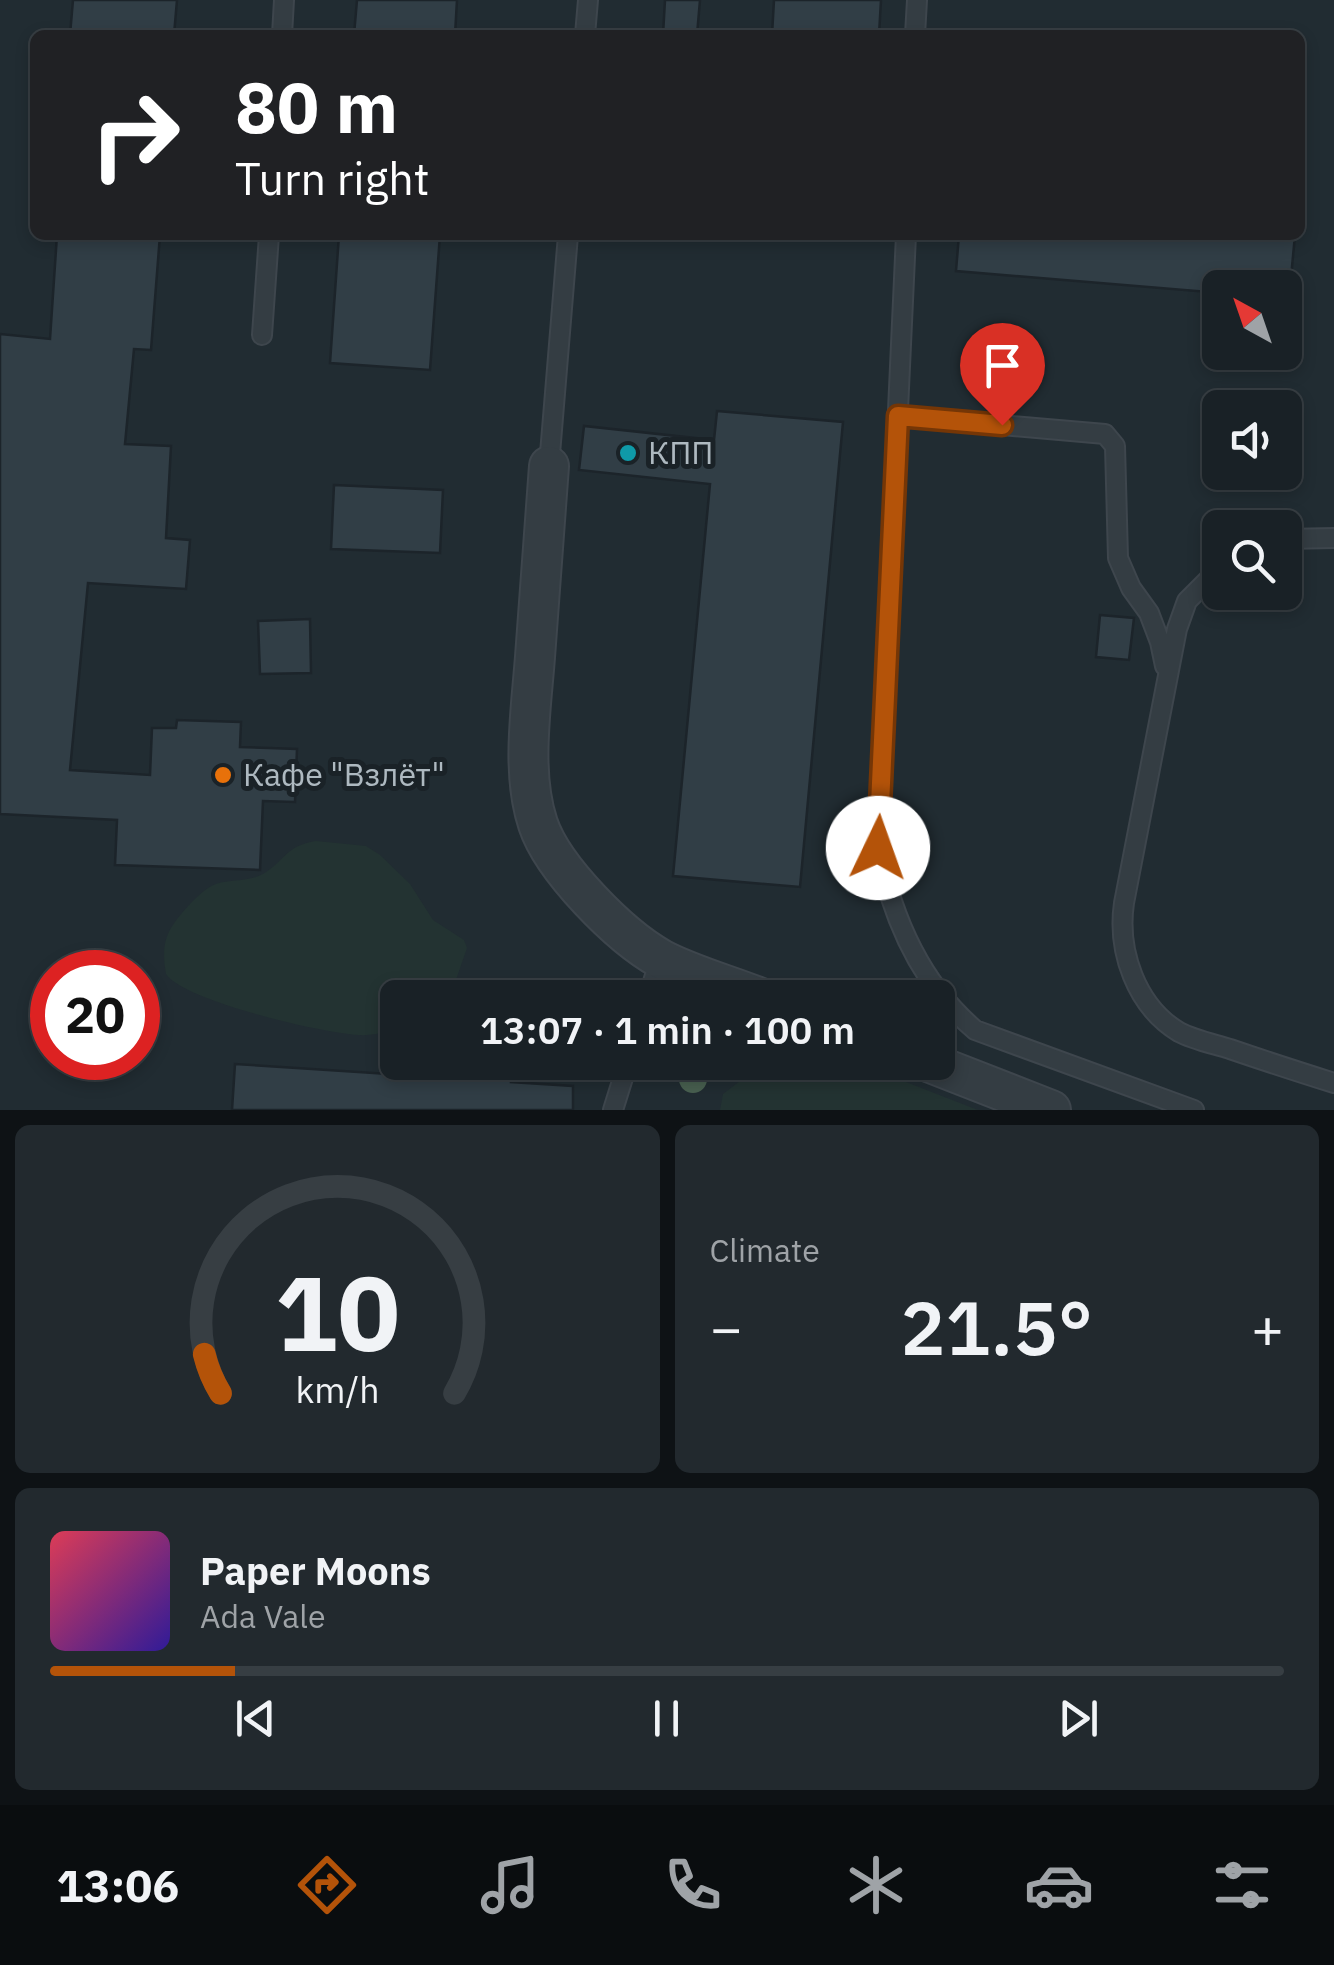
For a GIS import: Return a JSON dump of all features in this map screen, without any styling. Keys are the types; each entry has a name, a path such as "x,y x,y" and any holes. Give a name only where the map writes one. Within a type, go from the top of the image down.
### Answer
{"street":[{"path":"549,466 532,688 531,795 539,828 568,872 616,924 660,958 716,980"},
{"path":"955,1073 1050,1110"}],"lane":[{"path":"282,30 284,0"},
{"path":"585,30 588,0"},
{"path":"915,30 916,0"},
{"path":"262,335 269,240"},
{"path":"549,466 568,240"},
{"path":"906,240 878,848 887,894 906,938 950,1008 975,1030 1194,1110"},
{"path":"898,416 1105,434 1115,446 1118,558 1149,613 1160,642 1167,682"},
{"path":"1302,539 1334,538"},
{"path":"1202,586 1187,601 1176,629 1121,926 1132,974 1159,1017 1182,1034 1334,1084"},
{"path":"653,980 660,958"},
{"path":"614,1110 623,1080"}],"shaded area":[{"path":"306,843 366,846 410,884 433,920 464,940 467,948 456,980 380,980 380,1033 358,1035 286,1022 199,995 166,974 164,952 168,935 200,895 216,884 258,877"},
{"path":"741,1080 901,1080 978,1110 720,1110 723,1094"}],"building":[{"path":"73,0 177,0 174,30 70,30"},
{"path":"357,0 457,0 455,30 354,30"},
{"path":"665,0 700,0 697,30 663,30"},
{"path":"774,0 881,0 879,30 772,30"},
{"path":"57,240 160,240 151,350 134,349 125,444 171,446 166,538 190,540 186,589 88,583 70,770 150,775 152,728 176,728 177,720 241,722 240,747 297,749 295,802 263,801 260,870 115,865 117,820 0,814 0,334 50,339"},
{"path":"339,240 440,240 430,370 330,363"},
{"path":"959,240 1295,240 1292,270 1202,270 1202,292 956,271"},
{"path":"717,411 843,422 800,887 673,876 710,484 579,470 584,426 714,440"},
{"path":"334,485 443,490 440,553 331,549"},
{"path":"1100,615 1134,618 1129,660 1096,657"},
{"path":"310,619 311,673 260,674 258,621"},
{"path":"235,1064 380,1073 380,1080 511,1080 573,1086 573,1110 232,1110"}],"place":[{"name":"КПП","path":"628,453"},
{"name":"Кафе \"Взлёт\"","path":"223,775"}],"route":[{"path":"878,848 898,416 1002,425"}]}
